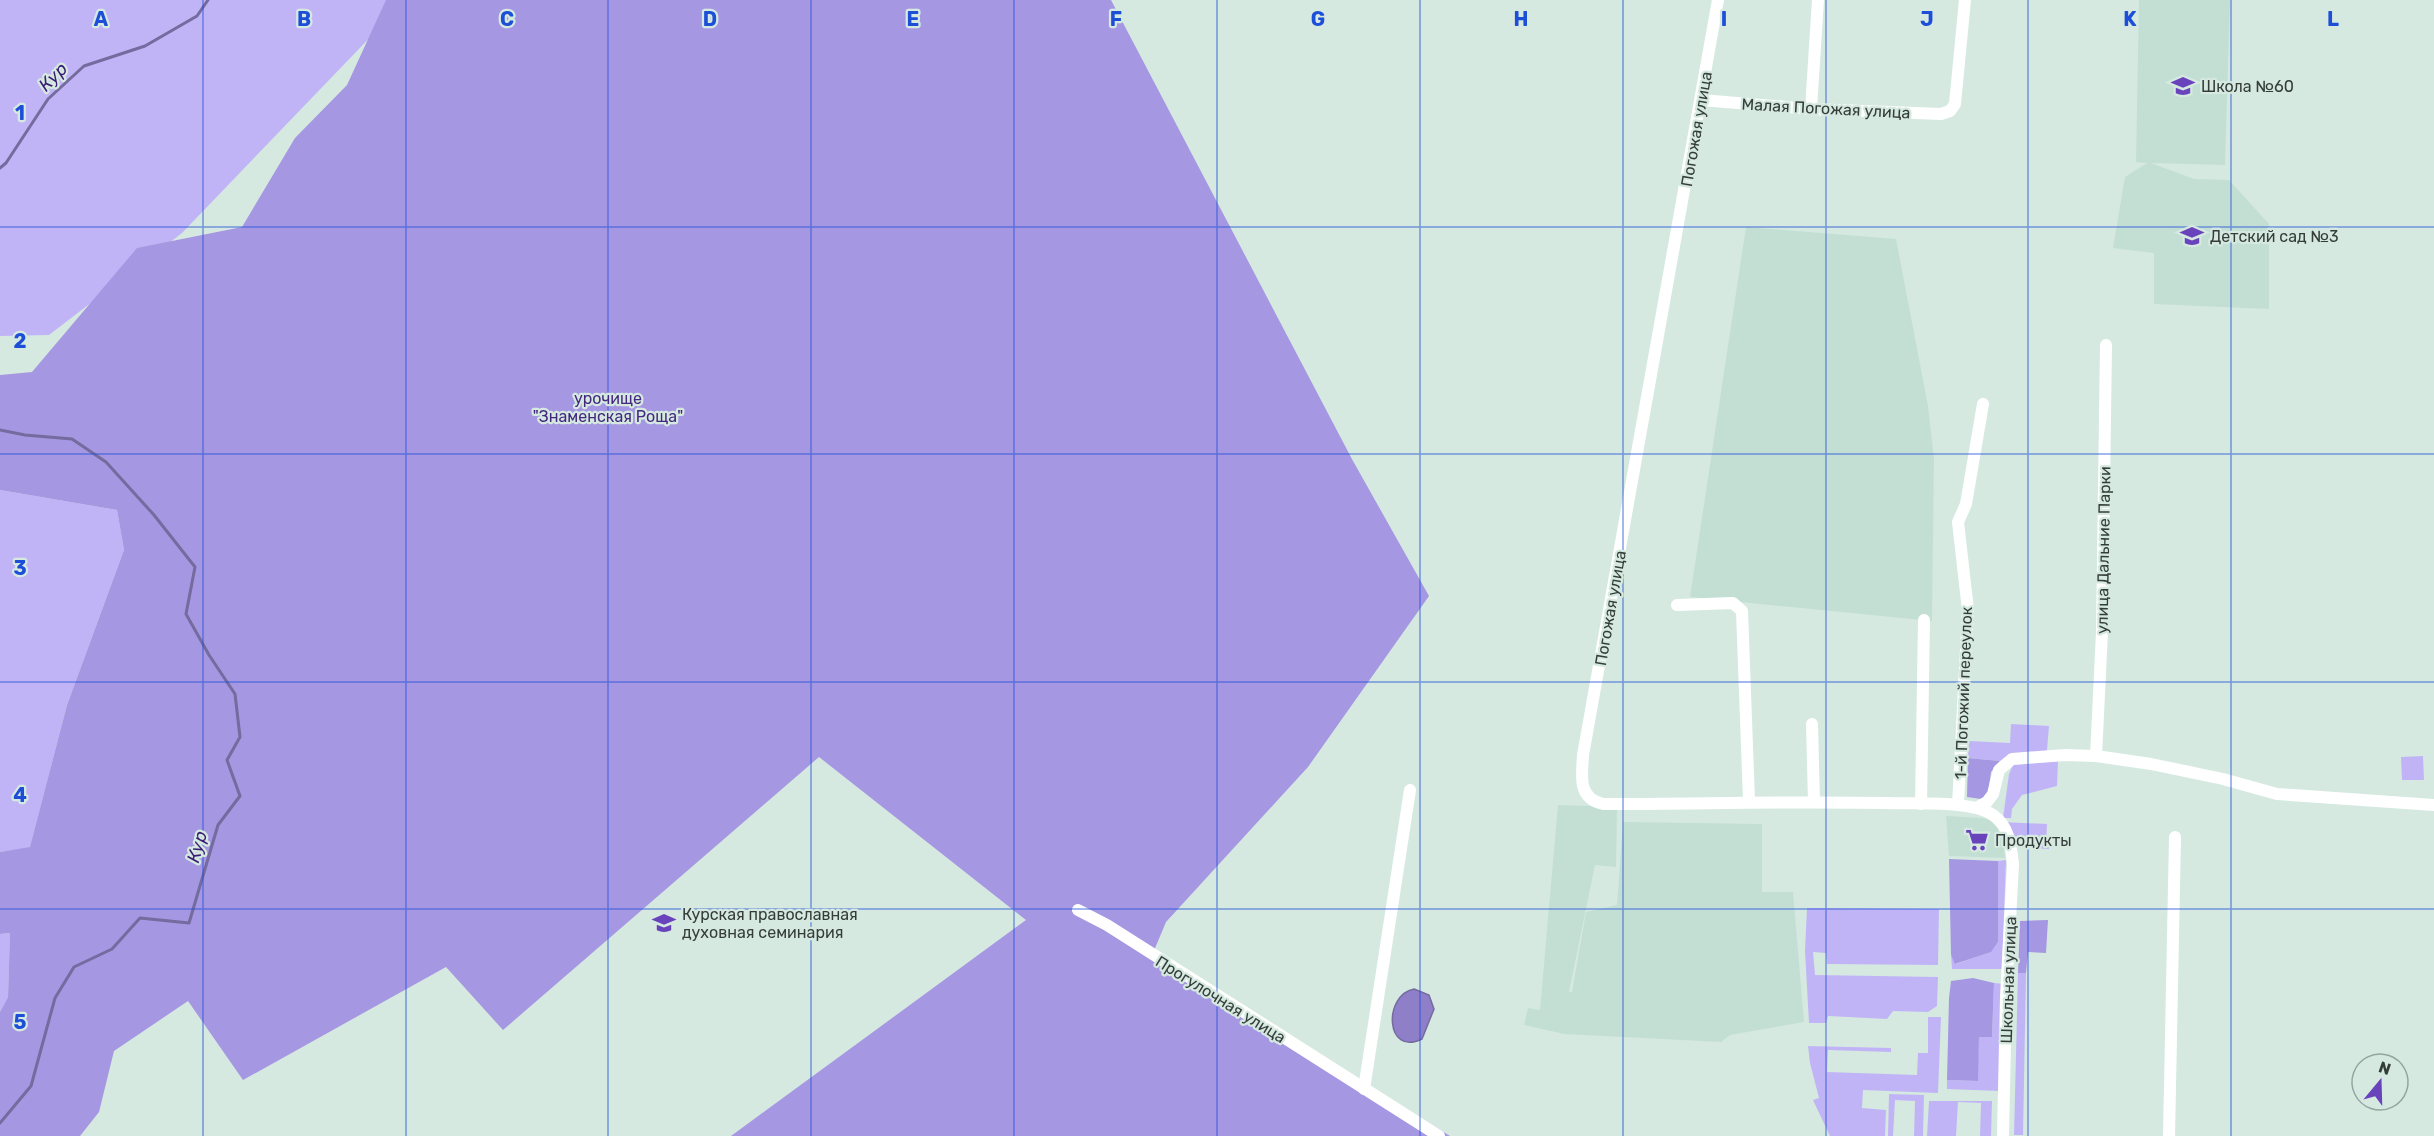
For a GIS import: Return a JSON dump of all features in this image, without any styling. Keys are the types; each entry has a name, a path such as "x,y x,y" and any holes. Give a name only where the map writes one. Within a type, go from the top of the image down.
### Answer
{"street":[{"name":"Погожая улица","path":"1718,0 1583,755 1583,787 1594,802 1603,804 1749,801 1978,807"},
{"path":"1811,108 1818,0"},
{"name":"Малая Погожая улица","path":"1701,100 1941,114 1950,111 1955,105 1965,0"},
{"name":"улица Дальние Парки","path":"2096,756 2102,632 2106,345"},
{"name":"1-й Погожий переулок","path":"1958,806 1968,610 1958,522 1966,504 1983,404"},
{"path":"1677,605 1733,603 1742,610 1749,801"},
{"path":"1921,804 1924,620"},
{"path":"1812,724 1814,802"},
{"path":"1978,807 1987,802 1993,794 2000,770 2012,759 2096,756 2214,777 2277,794 2434,805"},
{"path":"1364,1089 1410,790"},
{"name":"Школьная улица","path":"1978,807 1993,814 2004,825 2010,842 2013,864 2006,997 2003,1136"},
{"path":"2169,1136 2175,837"},
{"name":"Прогулочная улица","path":"1078,910 1107,925 1439,1136"}],"shaded area":[{"path":"0,0 406,0 182,233 49,335 0,336"},
{"path":"2139,0 2230,0 2225,165 2151,163 2194,179 2229,180 2269,224 2269,309 2154,304 2154,253 2113,248 2125,177 2147,163 2136,162"},
{"path":"1746,227 1896,239 1928,406 1934,459 1932,621 1690,597"},
{"path":"0,490 117,510 124,550 67,705 30,848 0,852"},
{"path":"2011,724 2049,726 2047,750 2042,753 2024,752 2000,761 1968,758 1969,741 2010,743"},
{"path":"2423,756 2424,780 2402,780 2401,757"},
{"path":"2058,761 2057,786 2022,795 2012,809 2011,818 2003,818 2009,774 2013,765"},
{"path":"1558,805 1617,807 1616,867 1595,865 1569,992 1572,992 1586,912 1617,905 1623,822 1762,824 1762,892 1793,892 1804,1022 1730,1035 1721,1042 1564,1034 1524,1025 1528,1008 1540,1010"},
{"path":"1946,816 1983,818 1994,822 2002,830 2005,858 1949,856"},
{"path":"2002,822 2047,824 2046,844 2049,845 2049,849 2011,847"},
{"path":"2006,860 2002,969 1952,969 1951,955 1956,964 1990,952 1998,942 1998,861"},
{"path":"1807,908 1939,909 1938,965 1827,964 1826,953 1813,952 1815,975 1938,977 1937,1006 1928,1012 1893,1011 1887,1019 1828,1016 1826,1023 1809,1023 1805,951"},
{"path":"10,933 8,997 0,1012 0,934"},
{"path":"2018,973 2026,973 2023,1135 2014,1135"},
{"path":"1994,983 2004,984 2000,1091 1947,1089 1947,1080 1977,1081 1979,1036 1992,1037"},
{"path":"1414,989 1429,995 1434,1009 1422,1039 1410,1042 1401,1040 1395,1033 1392,1023 1397,1002 1404,994"},
{"path":"1928,1017 1941,1017 1938,1093 1863,1090 1862,1108 1886,1110 1885,1136 1830,1136 1813,1100 1819,1098 1808,1046 1891,1048 1891,1052 1828,1050 1827,1072 1917,1075 1918,1053 1928,1053"},
{"path":"1889,1094 1924,1095 1923,1136 1914,1136 1915,1101 1895,1100 1893,1136 1888,1136"},
{"path":"1929,1101 1992,1101 1991,1136 1980,1136 1981,1103 1958,1102 1956,1136 1927,1136"}],"green space":[{"name":"урочище \"Знаменская Роща\"","path":"386,0 1111,0 1353,461 1429,596 1308,767 1166,922 1153,953 1450,1136 731,1136 1026,920 819,757 503,1030 446,967 243,1080 188,1001 114,1051 99,1112 80,1136 0,1136 0,1012 8,997 10,933 0,934 0,852 30,847 67,705 124,550 117,510 0,490 0,375 32,372 137,248 242,227 295,138 347,85"},
{"path":"1968,758 2000,761 1991,772 1988,794 1981,799 1967,797"},
{"path":"1949,859 1998,861 1998,942 1991,952 1955,964 1951,955"},
{"path":"2048,920 2046,953 2028,952 2026,973 2018,973 2020,921"},
{"path":"1973,978 1994,983 1992,1037 1979,1037 1978,1081 1947,1080 1951,981"}],"waterway":[{"name":"Кур","path":"0,168 6,163 48,99 84,66 145,46 197,16 208,0"},
{"name":"Кур","path":"0,430 25,435 72,439 106,462 154,515 195,567 186,614 209,655 235,694 240,737 227,760 240,796 218,825 189,923 140,918 112,949 74,967 55,998 31,1086 0,1123"}],"place":[{"name":"Школа №60","path":"2183,86"},
{"name":"Детский сад №3","path":"2192,236"},
{"name":"Продукты","path":"1977,840"},
{"name":"Курская православная духовная семинария","path":"664,923"}]}
